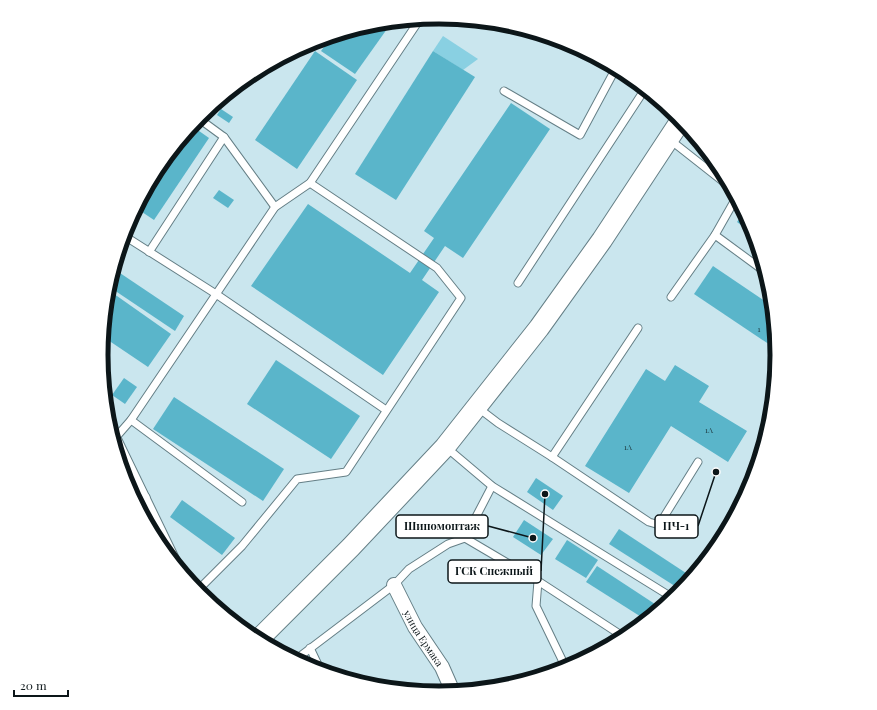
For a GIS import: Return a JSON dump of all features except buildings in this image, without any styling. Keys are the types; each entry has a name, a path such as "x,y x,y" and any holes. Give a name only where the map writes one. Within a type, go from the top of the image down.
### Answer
{"street":[{"path":"263,635 351,547 445,447 539,328 602,240 677,126"},
{"name":"улица Ермака","path":"394,585 415,628 442,667 449,685"}],"lane":[{"path":"118,435 131,420 275,207 310,183 416,25"},
{"path":"504,91 580,135 613,74"},
{"path":"518,283 642,94"},
{"path":"203,122 224,137 275,207"},
{"path":"149,252 224,137"},
{"path":"669,139 718,179"},
{"path":"202,586 242,546 297,479 346,472 461,298 437,268 310,183"},
{"path":"671,297 715,235 732,204"},
{"path":"715,235 757,266"},
{"path":"129,239 216,294 386,410"},
{"path":"552,457 638,328"},
{"path":"477,407 498,423 649,522 656,524 662,520 698,462"},
{"path":"131,420 242,502"},
{"path":"119,439 172,552"},
{"path":"445,447 492,486 667,594"},
{"path":"300,656 394,585 409,569 448,544 465,538 492,486"},
{"path":"141,499 146,497"},
{"path":"465,538 538,581 618,633"},
{"path":"538,581 536,606 563,662"},
{"path":"310,648 317,663"}],"shaded area":[{"path":"443,36 478,59 463,70 433,51"}],"place":[{"name":"ПЧ-1","path":"716,472"},
{"name":"ГСК Снежный","path":"545,494"},
{"name":"Шиномонтаж","path":"533,538"}]}
